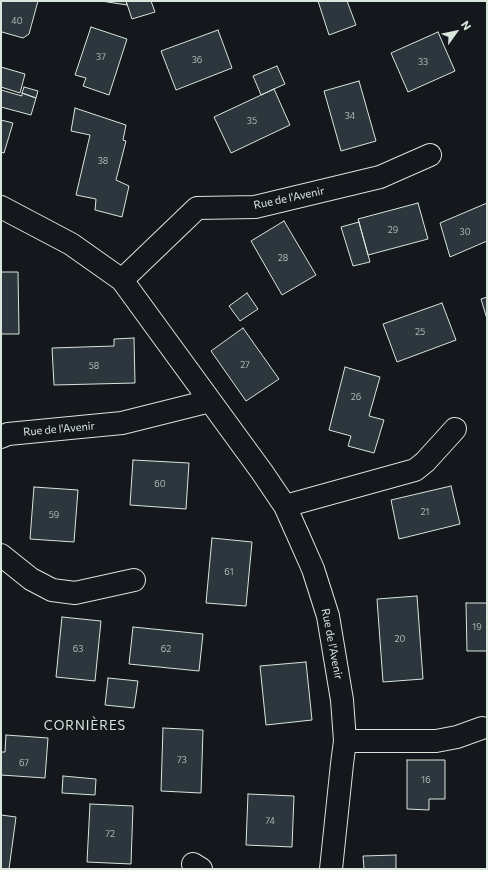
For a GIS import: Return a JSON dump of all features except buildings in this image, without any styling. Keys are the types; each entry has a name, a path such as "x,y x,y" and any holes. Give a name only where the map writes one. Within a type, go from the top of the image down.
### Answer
{"street":[{"name":"Rue de l'Avenir","path":"122,280 197,208 255,207 380,177 430,155"},
{"name":"Rue de l'Avenir","path":"1,207 71,244 122,280 262,472 284,506 312,569 328,616 342,700 345,741 331,869"},
{"name":"Rue de l'Avenir","path":"1,437 8,434 122,423 210,401"},
{"path":"284,506 415,470 425,462 455,429"},
{"path":"1,555 31,579 52,590 75,593 134,580"},
{"path":"345,741 436,741 457,737 482,728"}],"district":[{"name":"CORNIÈRES","path":"85,726"}]}
